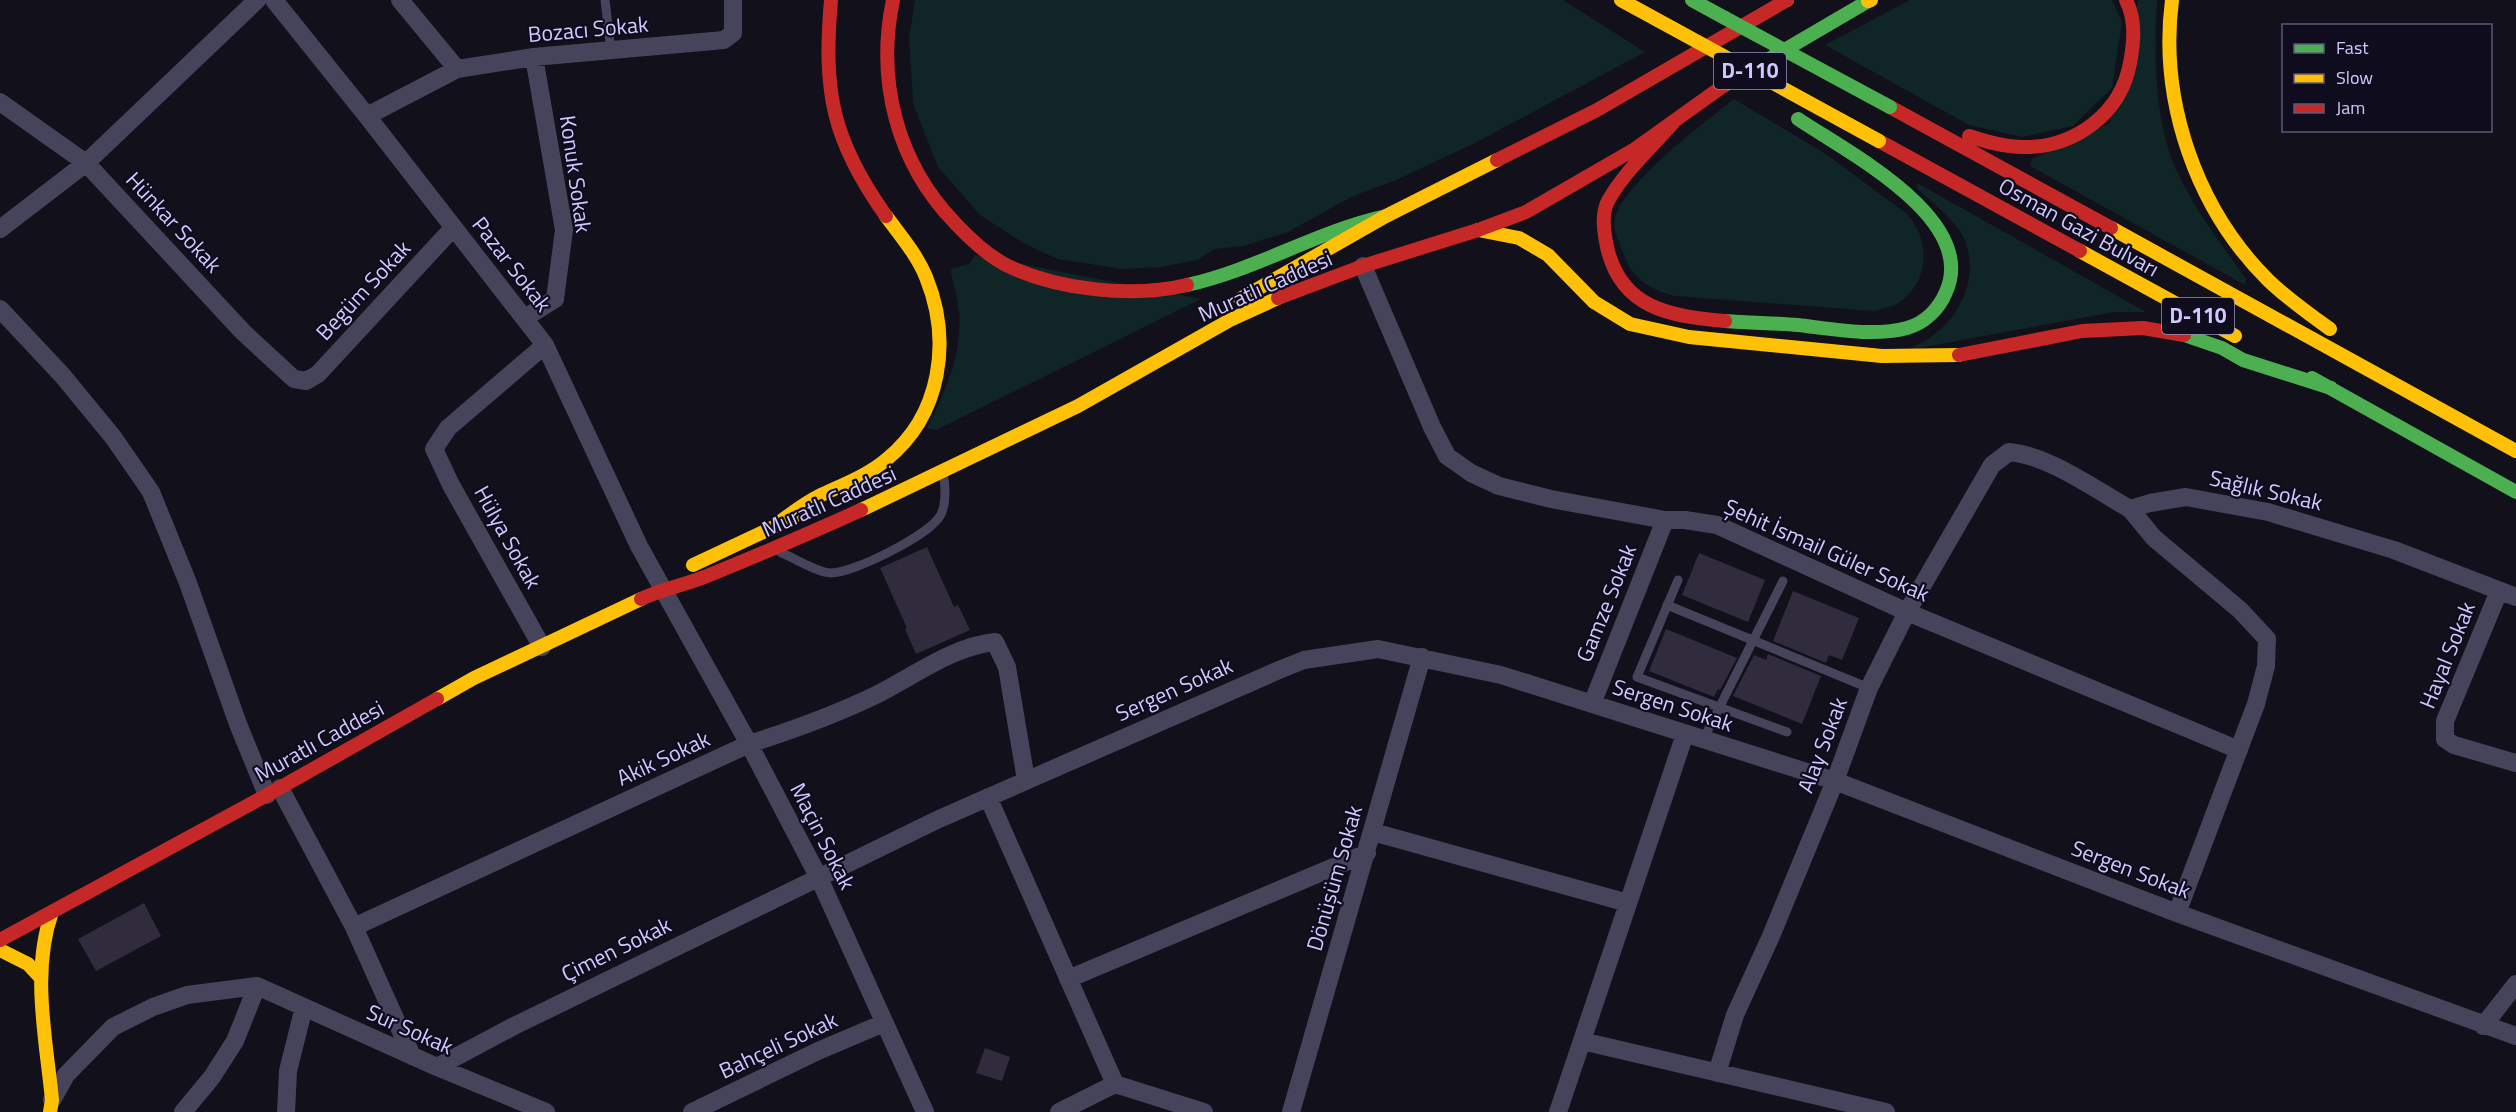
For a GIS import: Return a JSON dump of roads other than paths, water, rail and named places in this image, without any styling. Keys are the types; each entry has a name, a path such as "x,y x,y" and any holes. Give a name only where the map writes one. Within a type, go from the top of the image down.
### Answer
{"main road":[{"path":"777,524 806,503 859,478 895,452 922,419 934,388 939,356 937,314 927,281 916,259 870,195 854,168 834,113 829,74 828,38 831,0"},
{"path":"892,0 887,47 889,93 903,146 921,181 943,212 970,238 1007,265 1051,280 1094,290 1140,292 1196,283 1243,268 1346,226 1386,216"},
{"path":"1620,0 1644,22 1703,64"},
{"name":"Osman Gazi Bulvarı","path":"1620,0 2247,343"},
{"name":"D-110","path":"1692,0 1725,18"},
{"path":"1700,0 1725,18"},
{"name":"Muratlı Caddesi","path":"1138,356 1386,216 1597,110 1787,0"},
{"name":"Muratlı Caddesi","path":"0,940 274,791 474,678 663,589 689,583 775,549 942,473 1078,405 1230,320 1277,298 1363,266 1478,230 1526,212 1635,149 1712,92 1870,0"},
{"path":"1890,107 1938,122 1997,146 2023,149 2049,146 2080,134 2108,113 2124,91 2133,62 2134,34 2126,0"},
{"path":"2172,0 2170,56 2175,104 2188,154 2213,211 2240,250 2274,285 2308,315 2347,340"},
{"name":"Osman Gazi Bulvarı","path":"1725,18 2516,451"},
{"path":"1722,75 1742,86"},
{"path":"1673,123 1632,169 1604,212 1609,257 1630,292 1645,303 1669,312 1713,318 1888,331 1917,324 1933,312 1948,292 1952,271 1950,245 1921,207 1894,185 1794,116"},
{"path":"1478,230 1519,238 1548,255 1594,302 1611,314 1630,324 1677,335 1786,348 1882,356 1948,356 1982,352 2082,331 2144,328 2192,337 2222,348 2243,360 2331,388"},
{"path":"2268,354 2516,492"},
{"path":"2373,356 2465,422"},
{"name":"Muratlı Caddesi","path":"663,589 676,573 777,524 873,486"},
{"path":"51,1106 41,978 45,926 52,912"},
{"path":"0,950 28,964 41,978"}],"street":[{"path":"0,229 86,162 257,0"},
{"name":"Pazar Sokak","path":"274,0 545,345 639,546 663,589"},
{"path":"400,0 457,69"},
{"name":"Bozacı Sokak","path":"367,116 457,69 534,57 724,40 733,33 733,0"},
{"name":"Konuk Sokak","path":"525,318 555,299 564,230 534,57"},
{"name":"Hünkar Sokak","path":"0,102 86,162 243,332 294,379 306,381"},
{"name":"Begüm Sokak","path":"306,381 318,374 453,228"},
{"name":"Şehit İsmail Güler Sokak","path":"1363,266 1432,427 1447,456 1471,473 1499,486 1551,499 1665,520 1685,520 1717,525 1907,612 2239,750"},
{"path":"0,309 113,436 150,492 188,583 238,724 274,791 354,927 412,1056"},
{"name":"Hülya Sokak","path":"542,647 451,485 434,449 448,428 545,345"},
{"name":"Alay Sokak","path":"1717,1073 1735,1015 1771,936 1835,781 1869,688 1907,612 1992,465 2009,452 2024,453 2130,509"},
{"name":"Sağlık Sokak","path":"2130,509 2186,498 2268,512 2394,550 2516,597"},
{"path":"2130,509 2154,538 2240,610 2267,639 2266,666 2256,704 2177,913"},
{"name":"Gamze Sokak","path":"1592,704 1665,520"},
{"name":"Maçin Sokak","path":"663,589 749,744 819,878 925,1112"},
{"name":"Hayal Sokak","path":"2499,591 2445,720 2445,739 2454,745 2516,764"},
{"name":"Akik Sokak","path":"354,927 749,744 803,726 876,694 974,644 995,642 1007,667 1026,780"},
{"name":"Sergen Sokak","path":"819,878 988,797 1304,660 1378,649 1501,675 1835,781 2177,913 2483,1026 2516,1036"},
{"name":"Dönüşüm Sokak","path":"1291,1112 1422,657"},
{"path":"1558,1112 1685,734"},
{"path":"988,797 1115,1084"},
{"path":"1373,832 1628,903"},
{"path":"1068,979 1367,853"},
{"name":"Çimen Sokak","path":"437,1067 514,1026 819,878"},
{"path":"2483,1026 2516,984"},
{"path":"51,1106 66,1075 113,1027 153,1007 187,995 257,986 235,1041 212,1077 183,1112"},
{"name":"Sur Sokak","path":"257,986 437,1067 546,1112"},
{"path":"286,1112 288,1071 304,1007"},
{"name":"Bahçeli Sokak","path":"692,1112 884,1023"},
{"path":"1582,1041 1886,1112"},
{"path":"1059,1112 1115,1084 1204,1112"}],"lane":[{"path":"605,0 611,51"},
{"path":"775,549 830,573 856,568 929,528 941,515 945,483 942,473"},
{"path":"1678,580 1637,677 1786,732"},
{"path":"1702,740 1783,581"},
{"path":"1667,605 1869,688"}]}
